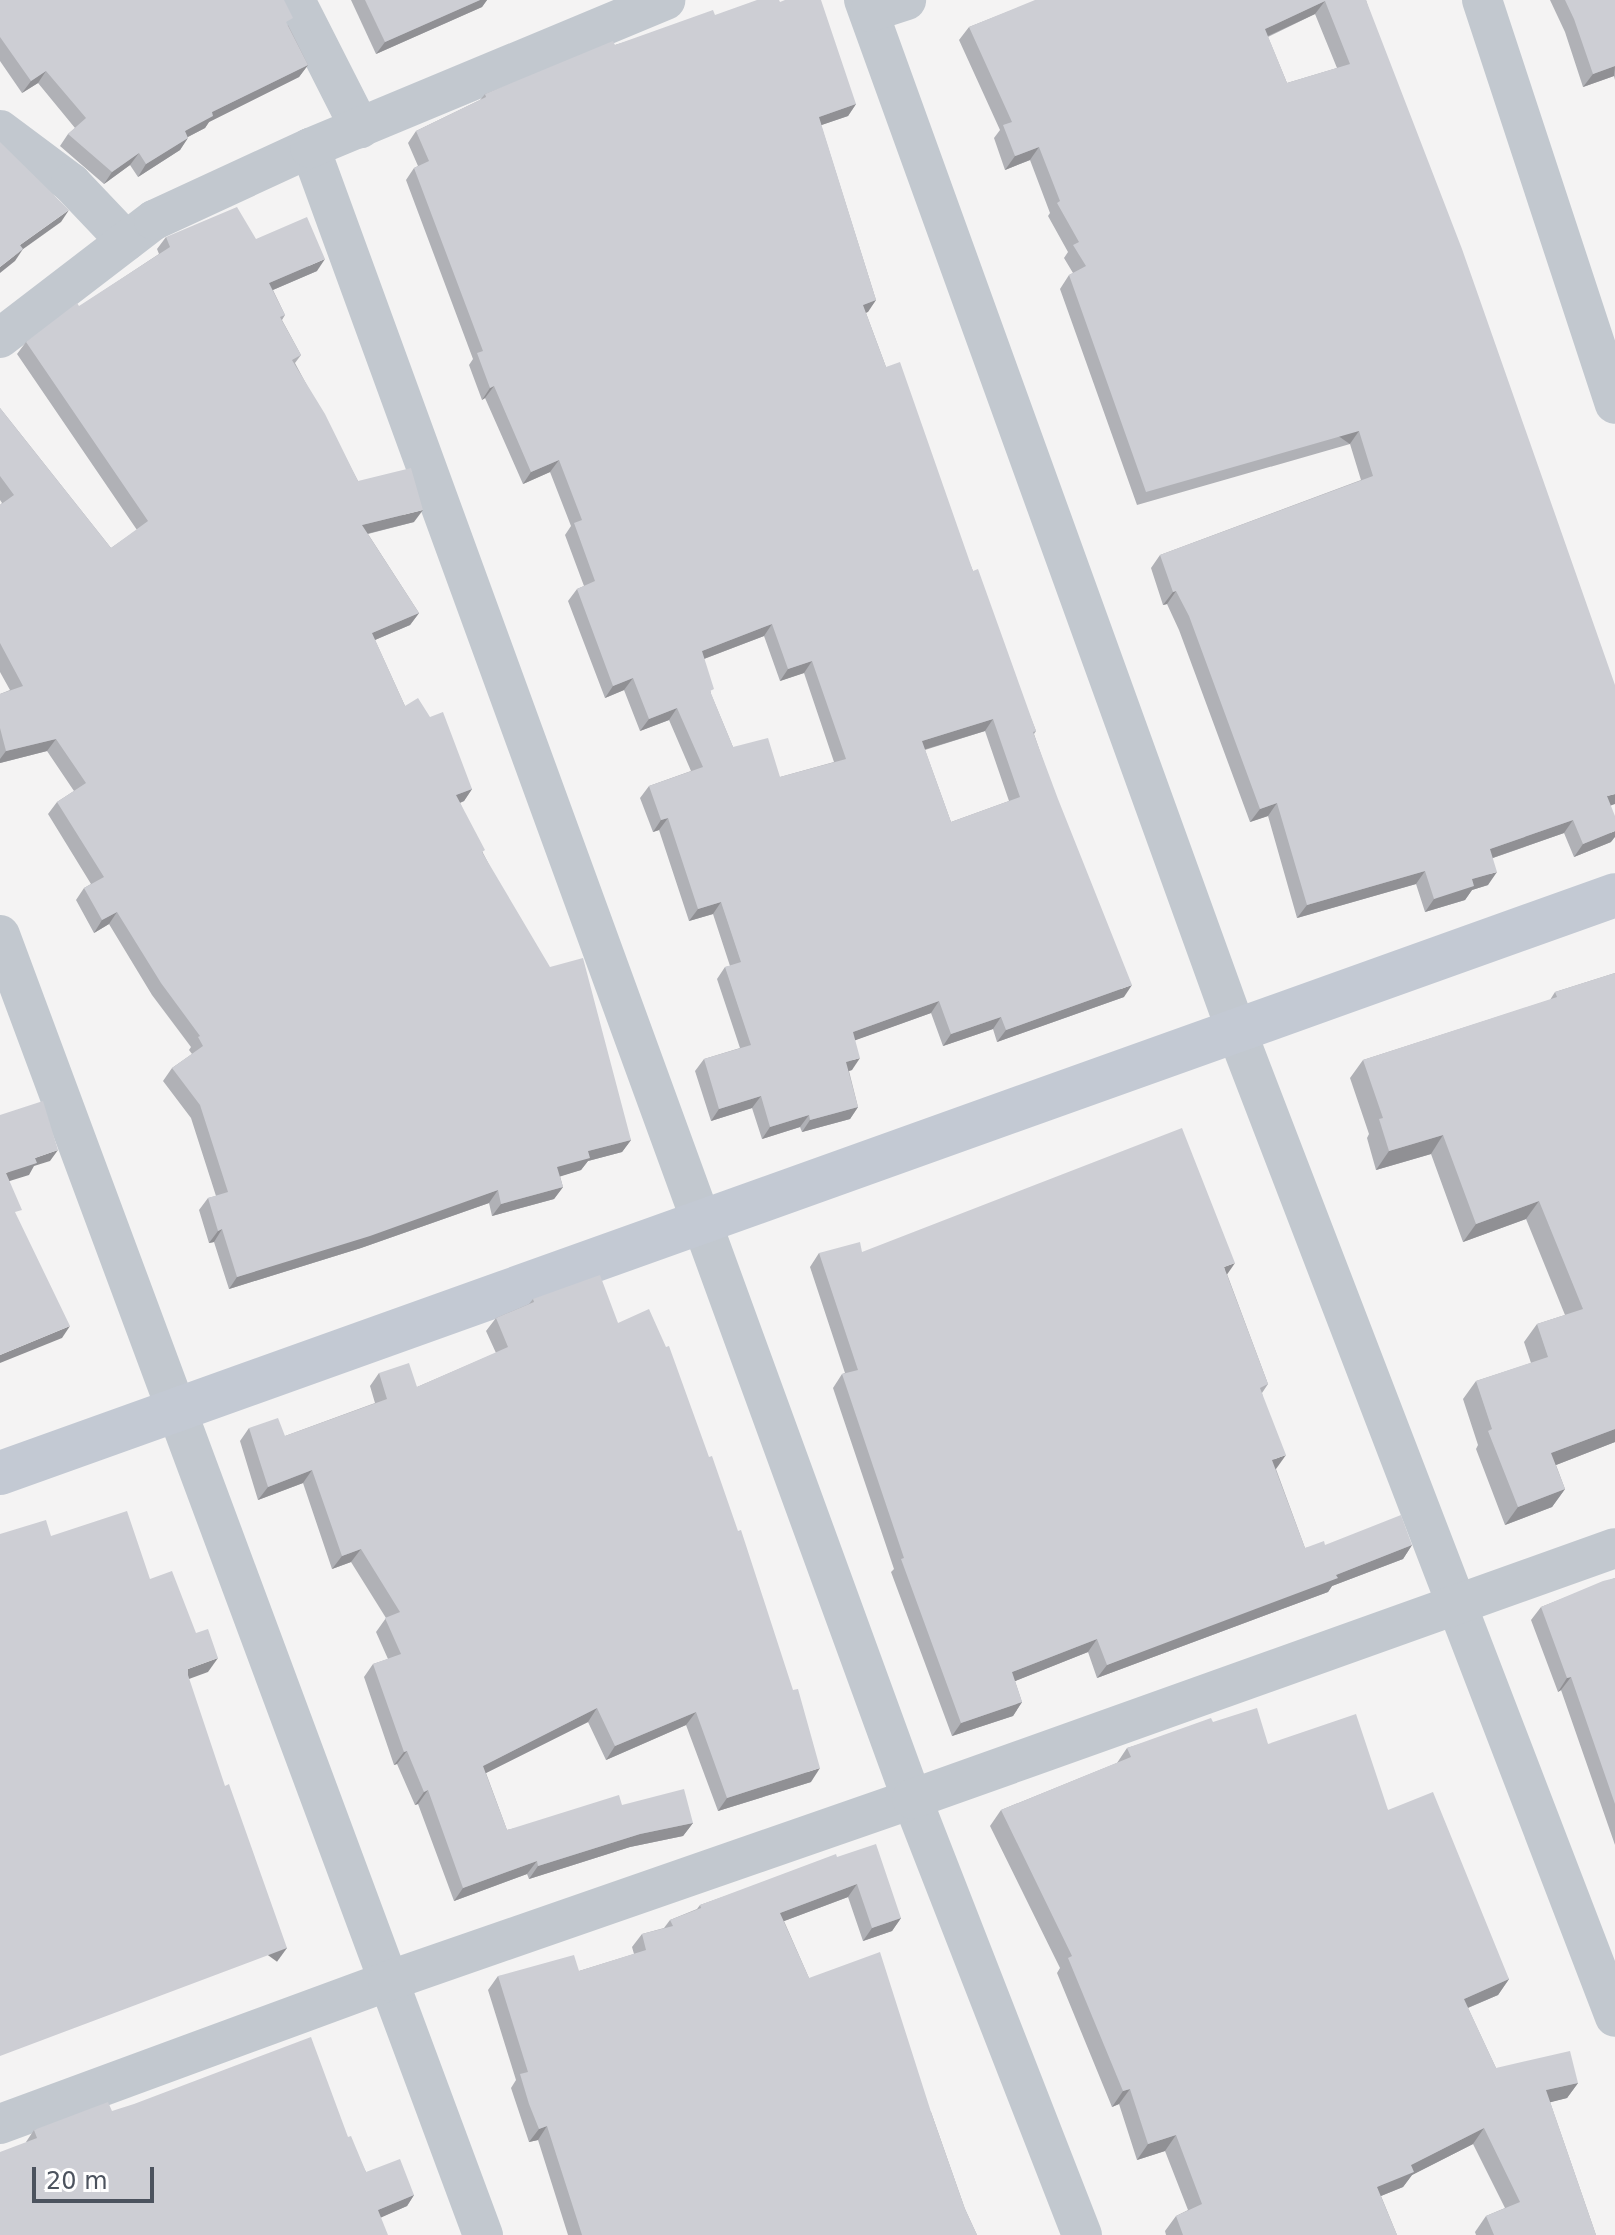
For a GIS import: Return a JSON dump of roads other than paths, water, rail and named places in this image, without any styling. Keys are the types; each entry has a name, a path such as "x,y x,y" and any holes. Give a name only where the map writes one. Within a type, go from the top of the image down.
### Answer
{"main road":[{"path":"0,1473 703,1224 1615,895"}],"street":[{"path":"295,0 360,128"},
{"path":"0,338 154,220 310,148 665,0"},
{"path":"1482,0 1615,404"},
{"path":"880,4 1236,1030 1615,2017"},
{"path":"0,130 71,183 126,241"},
{"path":"310,148 912,1799 1082,2235"},
{"path":"0,935 483,2235"},
{"path":"0,2124 388,1981 912,1799 1615,1548"}]}
